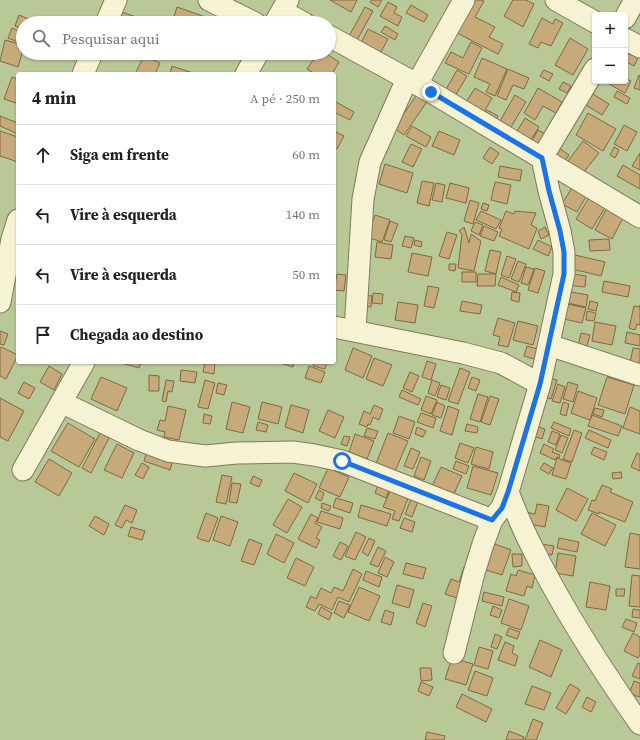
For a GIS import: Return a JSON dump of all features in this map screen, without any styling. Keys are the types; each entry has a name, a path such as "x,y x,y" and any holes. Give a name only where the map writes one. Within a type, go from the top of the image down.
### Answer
{"street":[{"path":"109,16 116,0"},
{"path":"208,0 241,16"},
{"path":"355,332 363,199 370,162 412,81 464,0"},
{"path":"556,0 592,20"},
{"path":"628,13 635,0"},
{"path":"281,11 291,16"},
{"path":"336,40 431,92 640,217"},
{"path":"628,41 640,47"},
{"path":"84,72 89,60"},
{"path":"247,72 254,60"},
{"path":"454,653 474,573 492,520 502,508 508,492 540,384 564,274 564,252 542,158 592,74"},
{"path":"0,302 12,239 16,226"},
{"path":"336,327 463,353 501,363 540,384"},
{"path":"549,345 640,375"},
{"path":"23,470 83,364"},
{"path":"61,402 138,440 168,451 205,456 237,452 292,452 314,455 342,461 492,520"},
{"path":"508,492 530,543 554,591 610,682 640,724"}],"green space":[{"path":"0,0 640,0 640,740 0,740"}],"building":[{"path":"330,0 357,0 351,12"},
{"path":"372,0 382,0 378,7 370,2"},
{"path":"470,0 484,1 475,17 495,27 489,37 503,44 498,54 453,31"},
{"path":"513,0 526,0 534,4 523,27 504,16"},
{"path":"388,2 397,7 394,13 402,17 398,26 380,16"},
{"path":"411,5 428,15 424,22 406,13"},
{"path":"177,7 202,16 174,16"},
{"path":"365,7 373,11 356,42 348,38"},
{"path":"122,12 133,16 121,16"},
{"path":"542,18 553,24 555,19 563,23 551,46 541,42 538,48 529,44"},
{"path":"385,26 398,34 395,40 381,32"},
{"path":"12,28 16,30 16,41 8,38"},
{"path":"368,29 388,39 381,52 358,49"},
{"path":"570,38 588,49 573,75 555,65"},
{"path":"5,40 16,43 16,60 20,60 18,67 0,61"},
{"path":"471,42 482,48 469,74 445,63 451,52 463,58"},
{"path":"628,53 638,58 634,66 628,63"},
{"path":"482,58 507,69 495,96 486,92 490,84 474,77"},
{"path":"142,60 153,60 160,63 156,72 136,72"},
{"path":"313,60 336,60 339,62 333,72 312,72 307,69"},
{"path":"172,66 190,72 170,72"},
{"path":"508,69 529,78 524,89 513,85 506,100 497,96"},
{"path":"457,70 467,76 454,98 444,93"},
{"path":"544,70 553,74 549,81 540,76"},
{"path":"639,75 640,76 640,90 634,88"},
{"path":"12,77 16,78 16,103 4,99"},
{"path":"628,80 631,81 625,93 609,84 628,84"},
{"path":"563,82 571,86 567,93 559,89"},
{"path":"475,88 492,98 481,117 463,107"},
{"path":"538,88 562,102 556,113 543,106 535,120 524,113"},
{"path":"588,91 609,104 602,115 581,102"},
{"path":"617,91 630,98 627,104 614,97"},
{"path":"418,93 428,100 404,135 394,128"},
{"path":"515,95 526,102 508,132 497,126"},
{"path":"336,102 354,112 350,120 336,113"},
{"path":"487,110 498,116 493,125 483,119"},
{"path":"588,113 616,129 603,151 576,135"},
{"path":"0,116 16,122 16,133 0,126"},
{"path":"525,118 539,127 527,146 513,138"},
{"path":"624,125 637,132 627,151 614,144"},
{"path":"412,126 431,137 426,147 406,136"},
{"path":"538,130 547,135 537,151 529,146"},
{"path":"0,131 16,136 16,161 0,156"},
{"path":"439,131 460,140 454,155 432,146"},
{"path":"336,132 344,136 337,149 336,148"},
{"path":"583,141 599,153 583,173 568,161"},
{"path":"411,144 422,149 413,167 402,162"},
{"path":"556,146 569,155 563,163 550,155"},
{"path":"490,147 499,153 492,164 483,158"},
{"path":"614,147 619,150 615,158 610,155"},
{"path":"640,153 640,170 632,166"},
{"path":"385,164 413,173 407,193 379,184"},
{"path":"623,165 640,175 640,189 617,176"},
{"path":"500,166 522,170 520,181 498,177"},
{"path":"422,181 434,183 429,206 417,203"},
{"path":"495,182 511,185 507,204 491,200"},
{"path":"436,183 445,185 442,202 432,200"},
{"path":"450,183 469,188 466,203 446,198"},
{"path":"573,186 587,195 577,212 562,204"},
{"path":"590,196 606,206 592,229 576,219"},
{"path":"470,200 479,203 473,224 464,221"},
{"path":"483,203 489,205 487,211 481,209"},
{"path":"608,206 624,216 612,239 595,230"},
{"path":"481,211 501,220 496,229 476,220"},
{"path":"506,211 514,214 515,211 536,213 531,225 537,228 529,249 499,236 502,229 499,228"},
{"path":"375,215 390,220 382,242 367,237"},
{"path":"390,221 398,224 391,242 384,240"},
{"path":"475,222 483,225 479,235 471,231"},
{"path":"484,226 498,232 494,241 480,236"},
{"path":"464,227 469,243 471,234 481,241 474,271 458,268 462,234 459,231"},
{"path":"545,227 549,235 541,239 538,231"},
{"path":"447,232 457,235 449,259 439,256"},
{"path":"405,236 414,238 411,248 402,246"},
{"path":"609,239 610,250 590,251 589,240"},
{"path":"415,240 422,242 421,247 414,245"},
{"path":"538,240 552,247 548,256 533,249"},
{"path":"377,242 393,245 391,259 375,257"},
{"path":"490,250 501,252 496,274 485,271"},
{"path":"412,253 432,257 428,276 408,272"},
{"path":"575,255 605,262 601,276 572,269"},
{"path":"507,256 516,259 509,278 501,275"},
{"path":"518,261 526,264 519,282 511,279"},
{"path":"449,264 456,264 455,271 449,270"},
{"path":"526,267 534,269 528,285 521,283"},
{"path":"535,268 545,271 538,293 528,290"},
{"path":"462,272 476,272 476,282 462,282"},
{"path":"567,273 586,276 585,287 565,285"},
{"path":"337,274 346,275 344,291 336,290"},
{"path":"478,274 496,274 495,286 477,286"},
{"path":"501,277 519,285 516,292 498,285"},
{"path":"604,281 630,286 628,297 602,292"},
{"path":"428,286 439,288 434,308 424,306"},
{"path":"565,291 588,295 586,307 563,302"},
{"path":"512,292 520,293 519,302 511,300"},
{"path":"373,293 383,294 382,304 372,303"},
{"path":"362,295 372,296 371,307 361,306"},
{"path":"462,301 482,305 480,314 460,311"},
{"path":"590,301 598,303 596,311 588,309"},
{"path":"398,302 418,305 415,323 395,320"},
{"path":"563,303 586,308 582,323 559,318"},
{"path":"634,306 640,307 640,325 637,324 635,330 629,328"},
{"path":"587,311 596,313 594,321 586,320"},
{"path":"498,318 515,323 508,347 498,345 500,337 493,335"},
{"path":"518,321 538,326 533,345 513,340"},
{"path":"595,322 616,326 612,345 592,341"},
{"path":"0,331 8,334 4,345 0,344"},
{"path":"627,332 640,335 640,346 625,343"},
{"path":"581,333 590,335 586,349 578,347"},
{"path":"527,346 537,349 534,359 524,356"},
{"path":"1,347 16,354 16,359 6,379 0,376"},
{"path":"353,348 372,356 363,378 345,370"},
{"path":"633,348 640,349 640,365 630,363"},
{"path":"374,358 392,365 383,386 366,379"},
{"path":"427,361 436,364 431,380 422,377"},
{"path":"125,364 140,364 139,368"},
{"path":"205,364 215,364 214,374 203,372"},
{"path":"283,364 294,364 293,367"},
{"path":"314,364 326,364 325,369 313,366"},
{"path":"49,366 62,374 54,390 40,382"},
{"path":"309,366 325,372 321,383 305,378"},
{"path":"460,368 470,372 458,404 448,401"},
{"path":"181,370 197,372 195,383 180,381"},
{"path":"410,372 419,376 412,392 403,388"},
{"path":"149,375 159,376 159,391 149,391"},
{"path":"101,377 127,388 117,411 91,399"},
{"path":"472,377 480,380 476,391 468,388"},
{"path":"607,377 634,385 625,414 598,405"},
{"path":"547,378 557,380 551,399 541,396"},
{"path":"166,380 174,381 172,392 168,391 166,402 162,401"},
{"path":"205,380 215,383 208,409 198,407"},
{"path":"432,380 440,383 435,396 428,393"},
{"path":"24,382 35,388 29,399 18,393"},
{"path":"568,382 578,385 573,402 563,399"},
{"path":"218,383 227,385 224,395 216,393"},
{"path":"558,384 565,387 560,403 552,401"},
{"path":"441,385 450,388 446,400 437,397"},
{"path":"402,390 421,399 418,405 399,397"},
{"path":"578,391 597,398 590,420 571,413"},
{"path":"478,394 488,397 480,422 470,419"},
{"path":"426,396 437,400 431,414 421,410"},
{"path":"490,396 499,399 490,425 481,422"},
{"path":"0,398 24,411 8,441 0,437"},
{"path":"232,402 250,407 243,433 226,429"},
{"path":"262,402 282,407 278,424 258,419"},
{"path":"437,402 445,406 441,418 432,415"},
{"path":"563,402 569,404 566,416 560,414"},
{"path":"291,405 309,410 303,433 285,427"},
{"path":"374,405 383,409 379,420 373,417 370,425 368,424 367,427 359,424 364,411 370,414"},
{"path":"168,406 186,410 179,440 164,437 165,432 157,430 160,420 165,421"},
{"path":"448,406 459,410 452,435 440,431"},
{"path":"630,407 640,411 640,434 623,428"},
{"path":"595,408 604,410 602,417 593,414"},
{"path":"328,410 344,417 335,438 319,431"},
{"path":"421,413 436,418 433,428 417,422"},
{"path":"204,414 212,416 210,424 203,423"},
{"path":"592,415 622,426 618,436 588,426"},
{"path":"399,416 415,422 409,439 393,433"},
{"path":"258,422 268,425 266,432 256,430"},
{"path":"554,422 571,429 569,436 551,428"},
{"path":"68,423 95,439 79,467 51,451"},
{"path":"467,424 478,427 477,433 465,431"},
{"path":"531,425 545,429 542,439 528,434"},
{"path":"417,427 426,431 423,437 415,434"},
{"path":"367,428 378,431 375,439 364,436"},
{"path":"574,430 582,433 572,462 563,459"},
{"path":"589,430 611,440 608,448 585,438"},
{"path":"552,431 560,434 556,445 548,442"},
{"path":"100,433 109,438 91,473 82,468"},
{"path":"388,433 408,441 393,476 374,469"},
{"path":"355,434 374,441 367,459 349,452"},
{"path":"561,435 568,438 562,453 555,450"},
{"path":"344,436 350,437 347,446 341,444"},
{"path":"460,443 474,448 468,463 455,458"},
{"path":"117,444 134,453 122,478 104,470"},
{"path":"544,444 554,449 552,452 560,455 559,458 557,457 555,460 540,453"},
{"path":"476,447 493,452 489,469 471,464"},
{"path":"594,447 607,452 604,460 591,454"},
{"path":"411,448 420,452 413,469 404,466"},
{"path":"147,451 173,460 170,470 144,461"},
{"path":"637,453 640,455 640,471 631,467"},
{"path":"421,457 431,461 424,480 414,476"},
{"path":"557,458 571,463 566,479 552,475"},
{"path":"49,459 72,473 59,496 35,482"},
{"path":"456,461 469,466 466,474 453,469"},
{"path":"142,463 149,467 143,479 135,475"},
{"path":"544,463 553,468 549,474 540,469"},
{"path":"473,466 498,473 491,495 467,488"},
{"path":"441,467 462,476 453,496 432,486"},
{"path":"328,468 349,477 340,497 319,488"},
{"path":"621,472 622,478 613,479 612,473"},
{"path":"294,473 317,484 308,503 285,491"},
{"path":"222,475 232,477 226,504 216,502"},
{"path":"253,476 262,480 259,487 250,483"},
{"path":"232,483 241,484 237,503 229,502"},
{"path":"378,485 389,490 386,498 375,493"},
{"path":"602,485 612,489 610,492 633,502 625,522 599,512 599,514 588,510 592,500 595,501"},
{"path":"567,488 588,499 576,521 556,510"},
{"path":"391,489 409,496 399,521 392,519 395,511 383,507"},
{"path":"319,490 324,493 321,501 315,498"},
{"path":"413,494 420,496 412,517 405,514"},
{"path":"336,498 353,503 350,513 333,507"},
{"path":"288,499 302,507 287,533 273,525"},
{"path":"322,503 331,506 329,511 321,508"},
{"path":"537,504 549,506 545,527 524,523 526,512 535,514"},
{"path":"125,505 137,510 132,523 126,520 122,528 115,525"},
{"path":"361,505 391,514 387,526 358,517"},
{"path":"321,511 343,518 340,529 317,522"},
{"path":"206,513 218,518 209,542 197,538"},
{"path":"592,513 616,525 605,546 581,534"},
{"path":"311,514 318,518 315,523 322,527 316,538 320,540 316,548 298,539"},
{"path":"95,516 109,524 104,535 89,526"},
{"path":"221,516 238,522 230,546 213,540"},
{"path":"404,518 415,522 412,532 400,528"},
{"path":"131,527 145,531 142,540 128,536"},
{"path":"356,532 366,537 355,560 345,556"},
{"path":"630,533 640,535 640,569 625,567"},
{"path":"276,534 294,543 284,563 267,554"},
{"path":"369,538 375,541 368,556 362,552"},
{"path":"559,538 579,542 577,552 557,548"},
{"path":"249,539 262,544 254,565 241,561"},
{"path":"340,542 348,546 341,560 333,556"},
{"path":"492,543 511,550 502,575 483,569"},
{"path":"541,544 554,546 552,555 540,553"},
{"path":"378,547 386,551 378,567 370,564"},
{"path":"558,553 576,556 573,576 555,573"},
{"path":"512,554 522,554 522,566 513,567"},
{"path":"385,557 394,562 387,577 378,573"},
{"path":"296,558 314,567 305,586 287,578"},
{"path":"406,563 426,568 423,579 403,574"},
{"path":"464,567 473,570 463,600 445,594 451,579 459,582"},
{"path":"353,569 362,574 349,602 338,597 332,610 319,604 315,611 306,607 311,596 316,599 321,588 331,593 334,587 343,591"},
{"path":"518,570 535,575 532,588 527,586 524,596 506,591 511,574 516,576"},
{"path":"366,571 382,577 379,587 363,580"},
{"path":"632,575 640,576 640,607 629,606"},
{"path":"590,582 610,586 606,610 586,607"},
{"path":"397,585 414,590 409,608 392,603"},
{"path":"359,587 380,596 369,621 348,612"},
{"path":"616,589 625,589 624,596 616,596"},
{"path":"484,592 504,597 502,606 482,601"},
{"path":"509,599 529,606 521,630 501,623"},
{"path":"339,601 350,605 344,618 334,613"},
{"path":"423,603 432,606 425,627 416,623"},
{"path":"493,606 502,610 499,618 490,615"},
{"path":"321,607 332,613 329,620 318,614"},
{"path":"633,609 640,610 640,618 632,617"},
{"path":"385,610 394,613 391,625 381,622"},
{"path":"626,619 637,623 634,632 622,627"},
{"path":"509,628 520,632 517,639 506,635"},
{"path":"633,633 640,637 640,655 638,658 624,651"},
{"path":"495,634 502,637 497,649 491,647"},
{"path":"540,640 562,650 551,677 529,667"},
{"path":"505,642 514,646 512,653 518,656 515,666 498,660"},
{"path":"479,647 493,651 488,669 474,665"},
{"path":"452,658 473,664 466,685 445,679"},
{"path":"638,663 640,664 640,679 632,676"},
{"path":"420,668 431,668 432,680 421,681"},
{"path":"475,671 493,678 487,696 468,690"},
{"path":"634,681 640,683 640,697 629,694"},
{"path":"421,682 433,687 429,696 418,691"},
{"path":"570,684 580,690 566,714 556,708"},
{"path":"532,686 551,693 544,710 525,704"},
{"path":"462,694 492,709 486,722 456,707"},
{"path":"587,697 596,702 591,712 582,707"},
{"path":"533,719 543,723 536,740 525,740"},
{"path":"509,731 524,737 523,740 506,740"},
{"path":"427,732 445,736 444,740 425,740"}],"route":[{"path":"342,461 492,520 502,508 508,492 545,366 564,274 564,252 542,158 431,92"}]}
